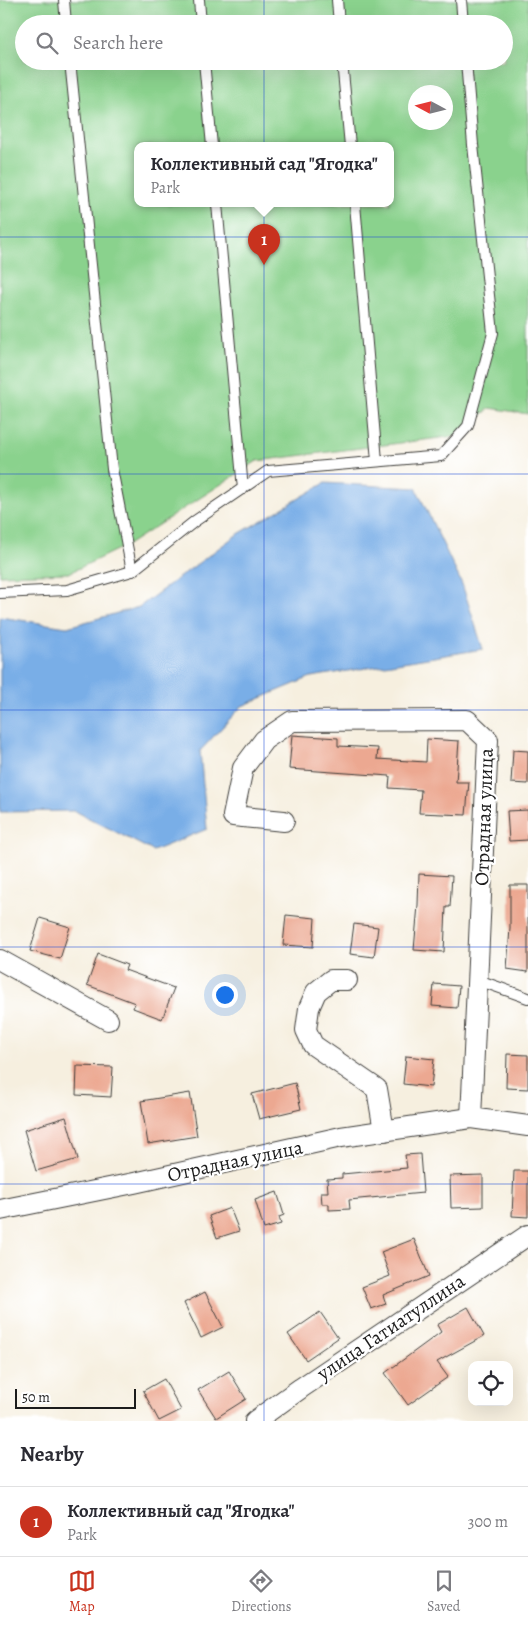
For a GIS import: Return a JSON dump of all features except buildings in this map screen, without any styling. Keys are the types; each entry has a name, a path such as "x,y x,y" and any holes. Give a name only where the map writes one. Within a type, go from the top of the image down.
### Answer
{"street":[{"name":"Отрадная улица","path":"284,821 233,816 243,768 264,740 292,720 466,720 488,740 471,1118"},
{"path":"0,960 108,1020"},
{"path":"347,980 331,980 316,992 309,1008 306,1030 313,1045 377,1089 384,1131"},
{"name":"Отрадная улица","path":"0,1210 134,1183 341,1137 471,1118 528,1126"},
{"name":"улица Гатиатуллина","path":"255,1421 300,1388 528,1235"}],"lane":[{"path":"64,0 65,15"},
{"path":"199,0 200,15"},
{"path":"337,0 338,15"},
{"path":"461,0 462,15"},
{"path":"71,70 112,469 132,571"},
{"path":"205,70 212,142"},
{"path":"343,70 350,142"},
{"path":"0,593 67,590 132,571 195,521 268,471 441,456 468,426 493,333 467,70"},
{"path":"217,207 243,489"},
{"path":"355,207 377,461"},
{"path":"478,980 528,998"}],"green space":[{"path":"0,0 528,0 528,414 490,408 456,436 257,461 129,544 69,573 0,575"}],"water":[{"path":"325,483 416,488 462,584 483,649 311,677 242,706 200,751 207,829 153,851 75,811 0,812 0,617 67,627 139,607 235,536"}],"place":[{"name":"Коллективный сад \"Ягодка\"","path":"264,265"}]}
